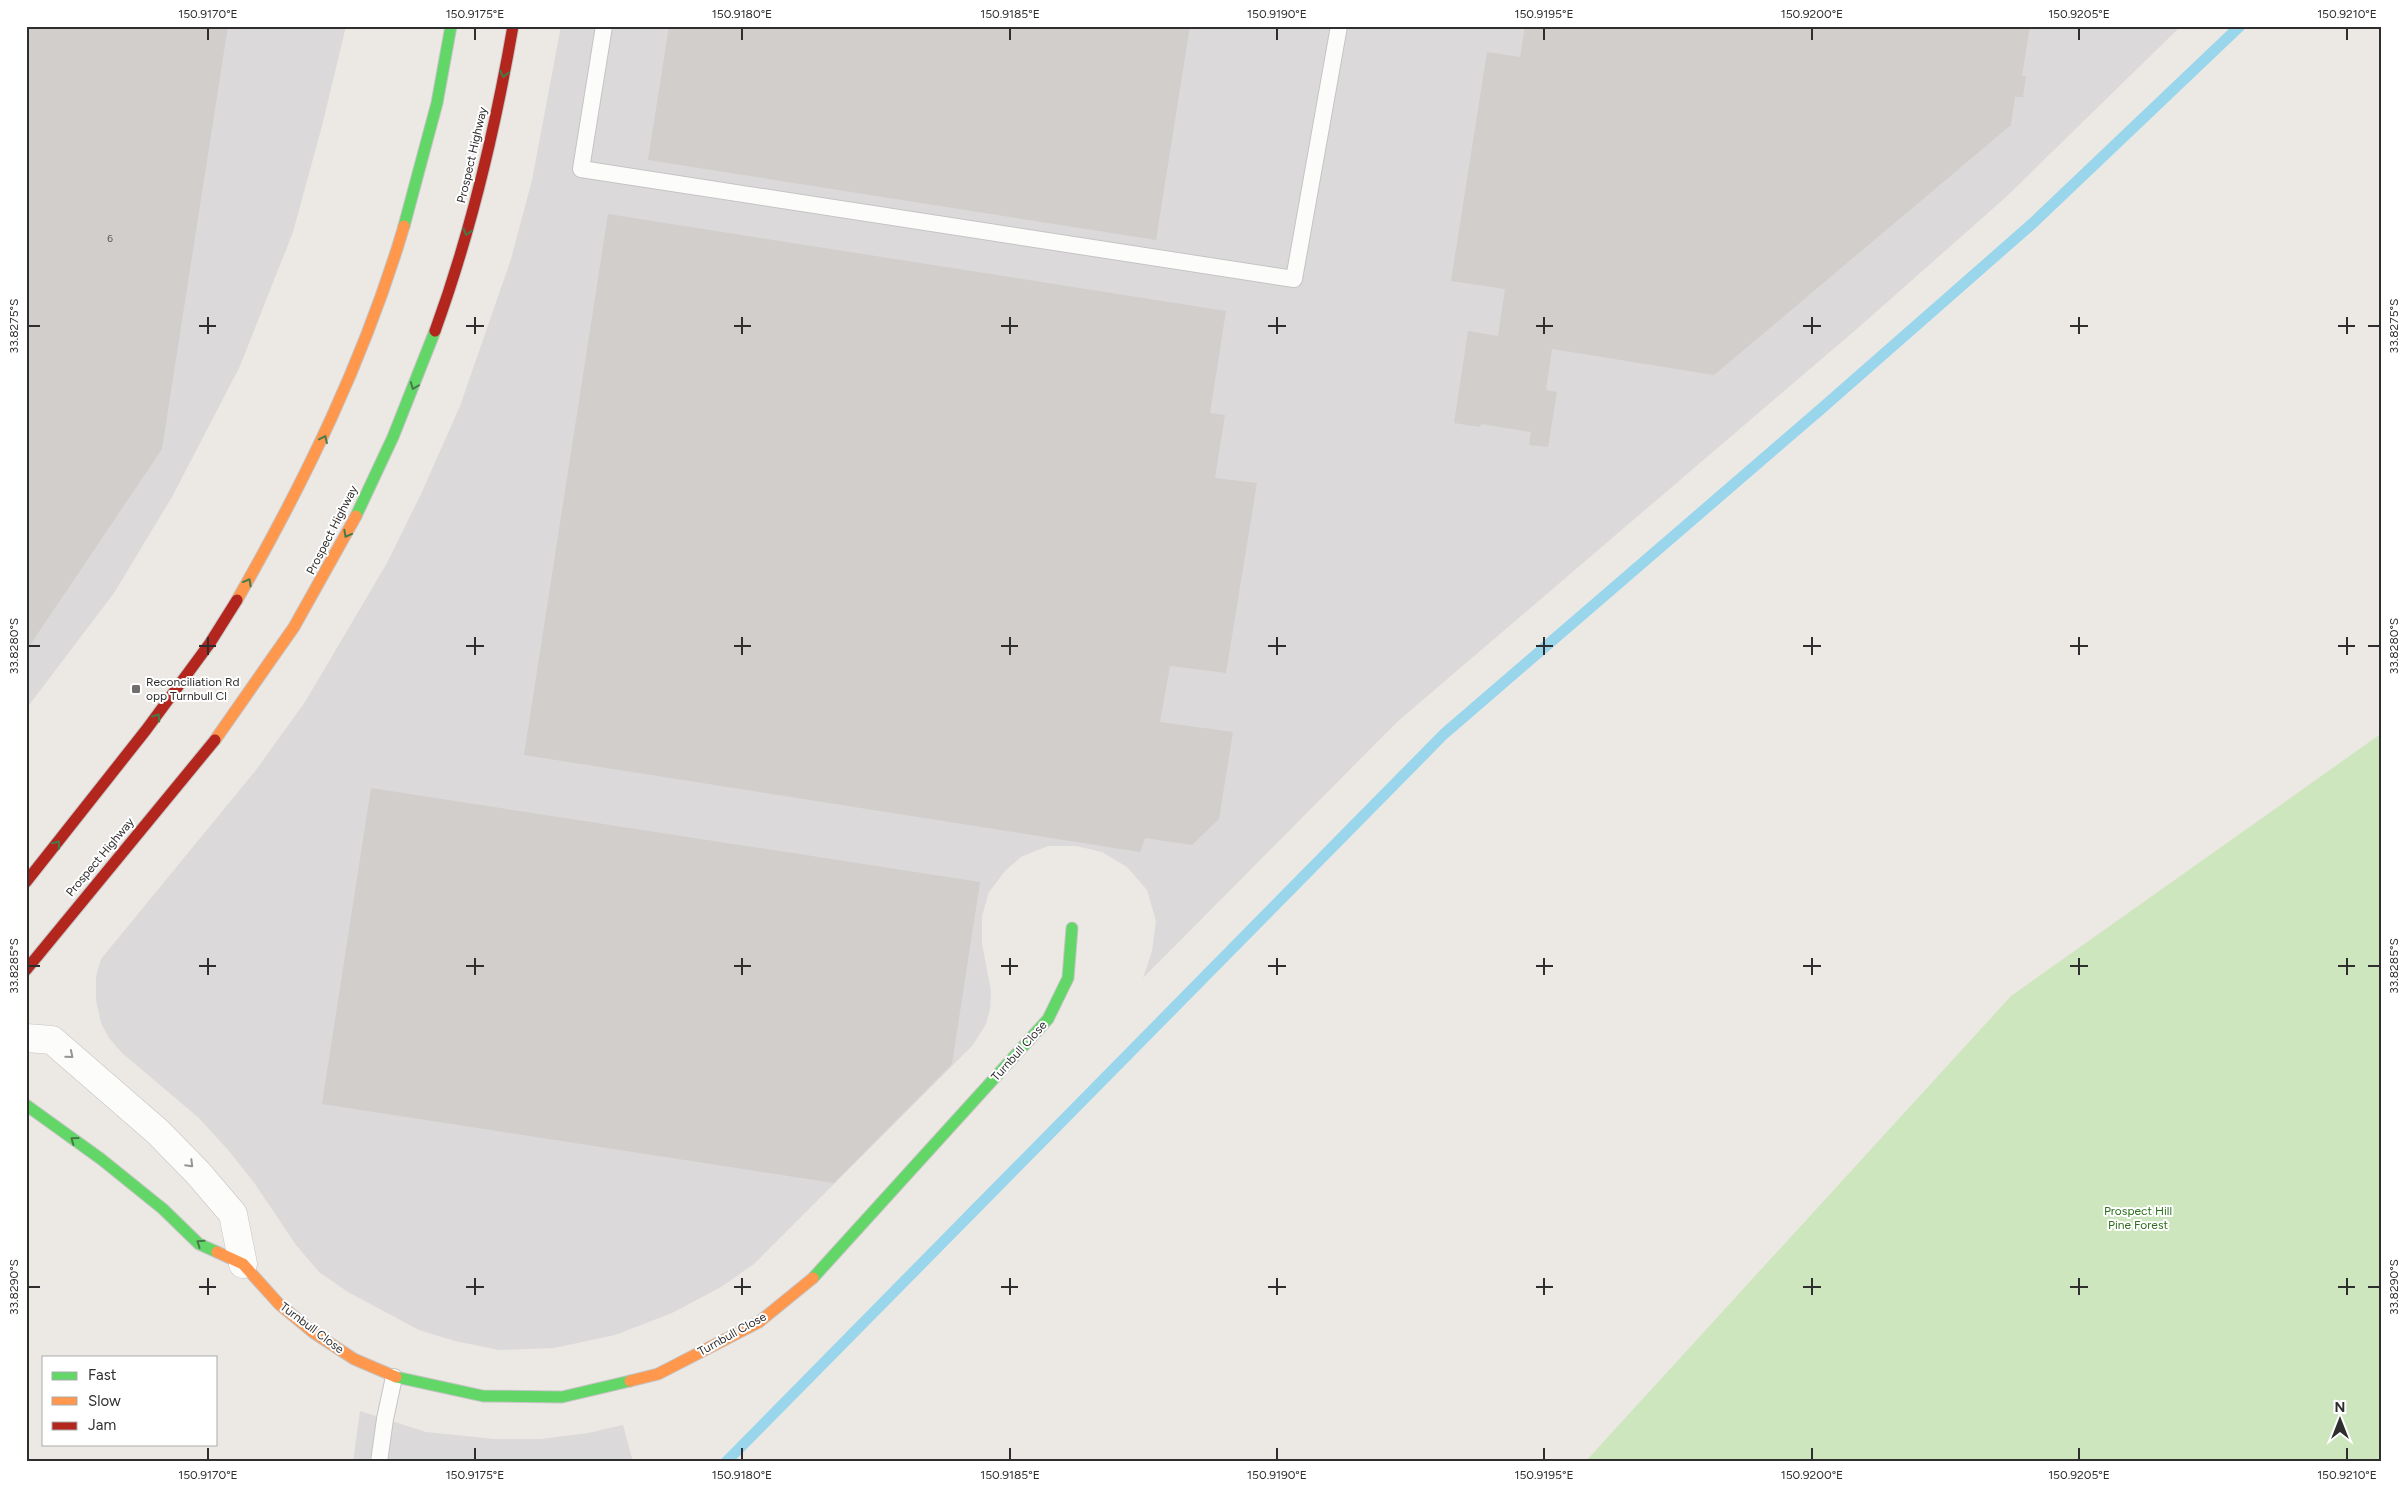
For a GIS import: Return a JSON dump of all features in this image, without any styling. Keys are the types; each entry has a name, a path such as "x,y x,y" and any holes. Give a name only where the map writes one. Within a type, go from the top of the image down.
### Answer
{"main road":[{"path":"26,882 153,723 233,608 310,469 372,326 398,251 426,150 451,26"},
{"name":"Prospect Highway","path":"26,970 232,719 309,602 355,518 409,400 454,277 487,156 513,26"},
{"name":"Turnbull Close","path":"26,1105 101,1159 163,1209 199,1244 243,1264 279,1304 314,1334 354,1359 394,1377 484,1396 562,1397 658,1374 759,1322 819,1273 1048,1019 1068,978 1072,928"}],"street":[{"path":"26,1038 52,1040 120,1098 198,1173 233,1214 243,1264"}],"lane":[{"path":"604,26 581,168 1294,279 1339,26"},
{"path":"379,1462 384,1419 394,1377"}],"shaded area":[{"path":"26,26 346,26 322,126 293,232 240,366 172,497 114,593 26,709"},
{"path":"561,26 2181,26 2006,197 1859,327 1397,722 1143,978 1152,951 1156,921 1147,890 1127,867 1102,852 1076,846 1048,846 1021,857 1005,871 989,892 982,916 982,944 991,991 990,1009 986,1024 973,1045 754,1264 721,1287 672,1313 615,1335 554,1348 499,1350 455,1341 419,1330 348,1292 319,1272 296,1245 255,1184 229,1151 199,1118 122,1053 109,1038 101,1023 96,1000 96,976 101,959 256,770 305,702 387,563 421,494 460,406 511,259 532,180"},
{"path":"360,1411 426,1432 494,1439 541,1439 588,1433 623,1425 633,1462 353,1462"}],"green space":[{"name":"Prospect Hill Pine Forest","path":"2382,733 2382,1462 1585,1462 2011,996"}],"building":[{"path":"26,26 228,26 162,449 26,651"},
{"path":"669,26 1190,26 1156,240 648,160"},
{"path":"1525,26 2030,26 2022,76 2026,76 2023,97 2015,97 2011,125 1714,375 1552,349 1546,390 1557,392 1548,447 1529,445 1531,432 1481,424 1480,427 1454,423 1468,331 1498,336 1505,289 1451,281 1487,52 1520,57"},
{"path":"608,214 1226,311 1210,413 1225,415 1215,478 1257,483 1226,673 1170,666 1160,722 1233,732 1219,819 1192,845 1145,838 1140,852 524,755"},
{"path":"371,788 980,882 952,1064 834,1183 322,1104"}],"waterway":[{"path":"726,1462 1444,734 1821,409 2033,223 2240,26"}],"traffic: fast":[{"path":"404,226 437,103 451,26"},
{"path":"356,516 393,437 435,331"},
{"path":"813,1278 1048,1019 1068,978 1072,928"},
{"path":"26,1105 101,1159 163,1209 199,1244 217,1252"},
{"path":"396,1377 483,1396 562,1397 630,1381"}],"traffic: slow":[{"path":"237,600 286,510 352,371 371,323 404,226"},
{"path":"215,740 294,627 356,516"},
{"path":"217,1252 243,1264 279,1304 314,1333 354,1359 396,1377"},
{"path":"630,1381 658,1374 759,1322 813,1278"}],"traffic: jam":[{"path":"435,331 460,256 481,180 513,26"},
{"path":"26,882 146,730 210,643 237,600"},
{"path":"26,970 215,740"}],"place":[{"name":"Reconciliation Rd opp Turnbull Cl","path":"136,689"}]}
